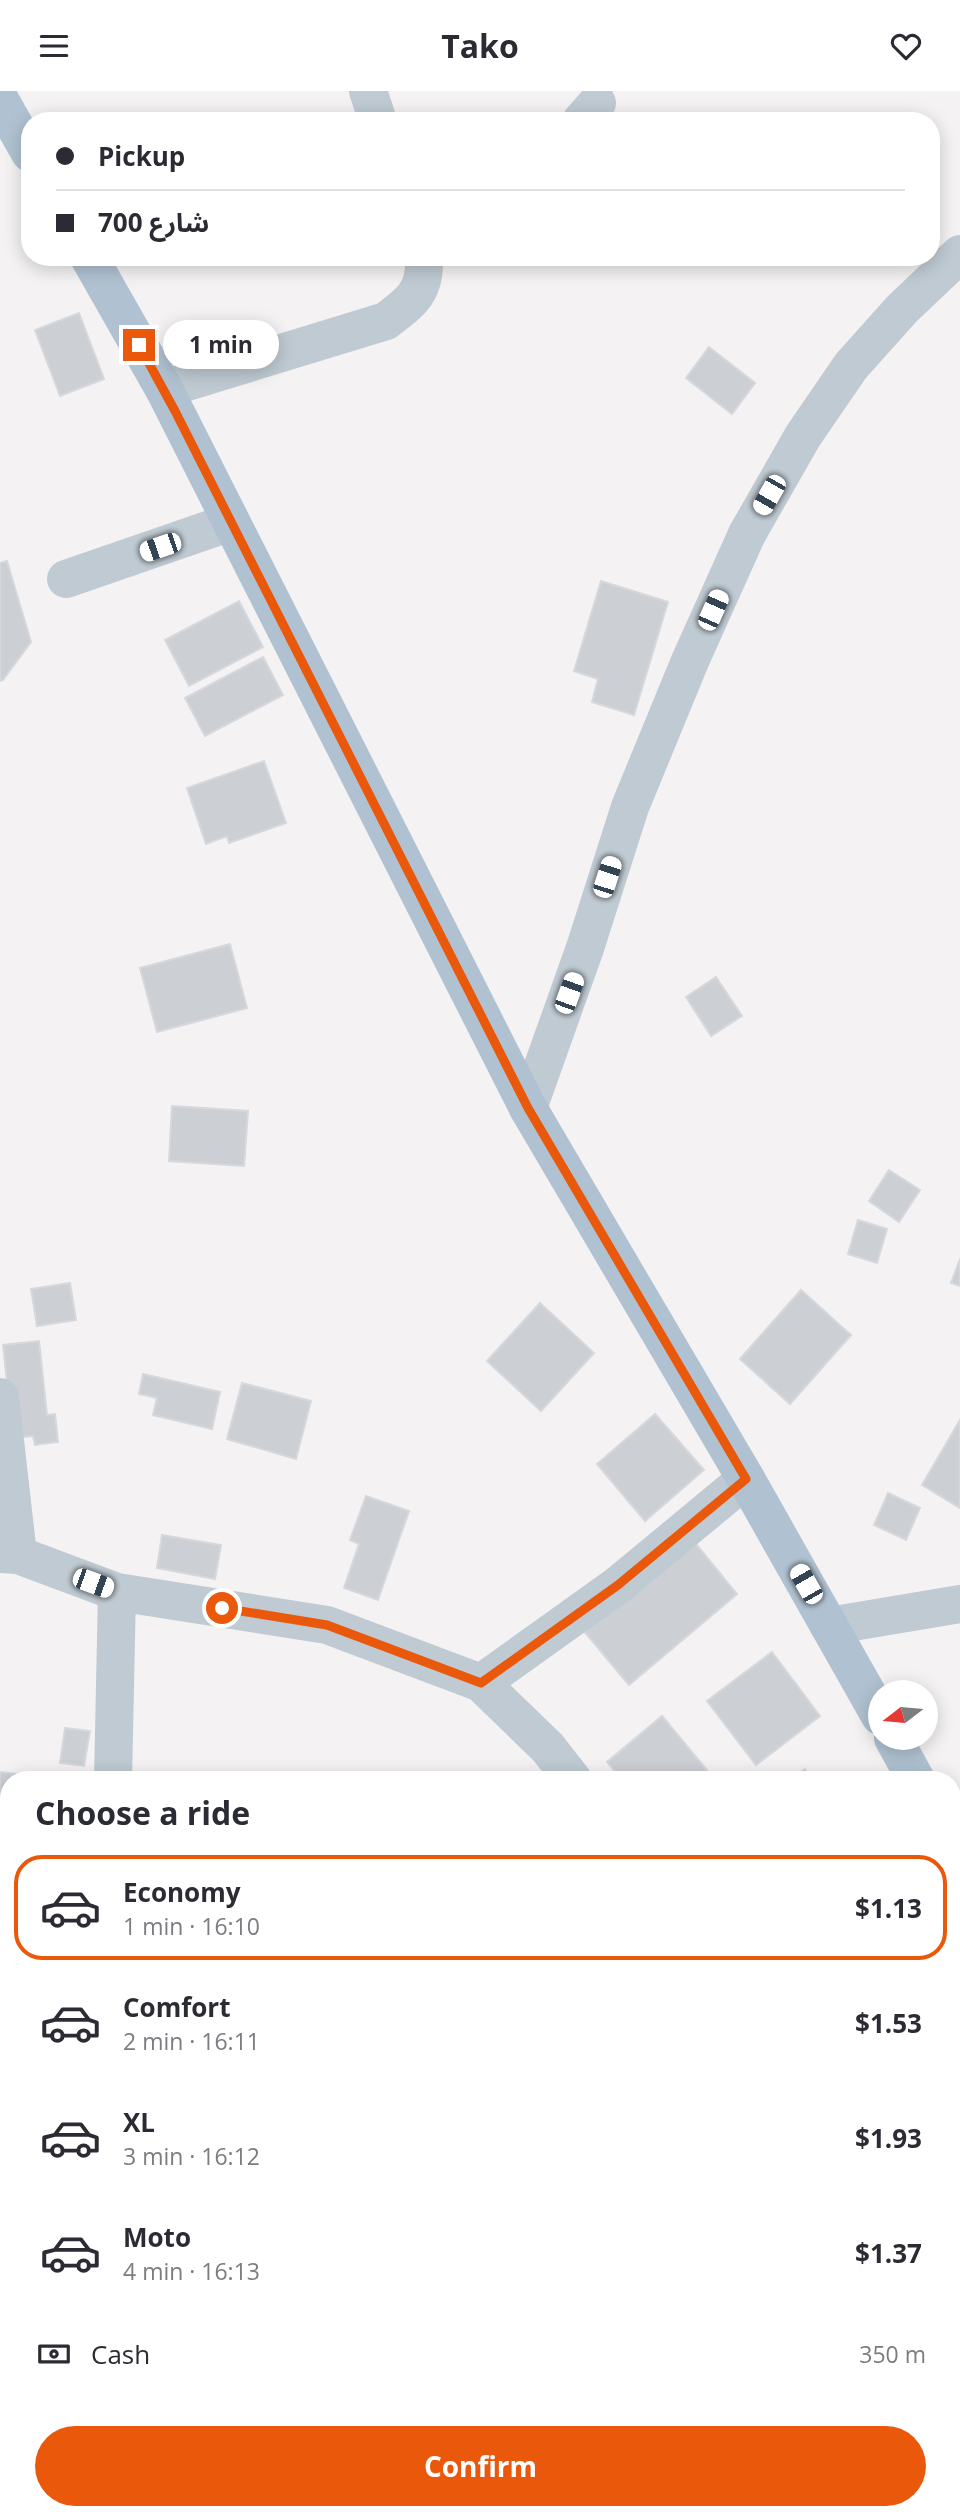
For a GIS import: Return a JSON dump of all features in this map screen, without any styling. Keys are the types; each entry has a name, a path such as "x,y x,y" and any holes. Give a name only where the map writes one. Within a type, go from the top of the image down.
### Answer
{"main road":[{"path":"0,100 21,137"},
{"path":"94,266 163,389 528,1108 746,1479 868,1694"},
{"path":"899,1750 911,1771"}],"street":[{"path":"368,91 375,112"},
{"path":"528,1108 585,948 630,807 690,661 747,534 803,436 851,366 902,309 960,254"},
{"path":"163,389 386,321 406,306 422,273"},
{"path":"66,579 231,522"},
{"path":"0,1397 9,1555 117,1592 327,1625 481,1683 548,1748 566,1771"},
{"path":"481,1683 618,1585 746,1479"},
{"path":"113,1771 117,1592"},
{"path":"830,1626 960,1604"}],"building":[{"path":"79,313 104,379 60,396 35,330"},
{"path":"709,347 755,383 732,414 686,378"},
{"path":"7,561 31,642 0,681 0,563"},
{"path":"601,581 668,602 634,715 592,702 598,679 574,671"},
{"path":"239,601 263,647 189,686 165,640"},
{"path":"263,657 283,695 205,736 185,698"},
{"path":"264,761 286,823 229,843 227,836 206,844 187,788"},
{"path":"230,944 247,1008 157,1032 140,968"},
{"path":"716,977 742,1016 711,1036 686,997"},
{"path":"172,1106 248,1111 244,1166 169,1161"},
{"path":"889,1170 920,1190 899,1222 869,1201"},
{"path":"858,1220 887,1229 877,1263 848,1254"},
{"path":"960,1259 960,1286 951,1283"},
{"path":"70,1283 76,1320 37,1326 31,1289"},
{"path":"801,1290 851,1335 790,1404 740,1359"},
{"path":"540,1303 594,1353 541,1411 487,1361"},
{"path":"39,1341 47,1415 55,1414 58,1442 35,1445 33,1436 13,1438 3,1345"},
{"path":"143,1374 220,1392 212,1429 153,1415 157,1398 139,1394"},
{"path":"242,1383 311,1401 296,1459 227,1439"},
{"path":"655,1414 704,1470 645,1521 597,1464"},
{"path":"960,1420 960,1508 922,1485"},
{"path":"888,1493 920,1508 906,1540 874,1525"},
{"path":"366,1496 409,1511 378,1600 344,1588 359,1544 350,1540"},
{"path":"162,1535 221,1545 215,1579 157,1568"},
{"path":"691,1538 737,1594 629,1685 583,1630"},
{"path":"772,1652 820,1716 756,1765 707,1701"},
{"path":"662,1716 707,1770 614,1771 607,1762"},
{"path":"65,1728 90,1731 84,1766 60,1763"}],"route":[{"path":"139,345 528,1108 746,1479 618,1585 481,1683 327,1625 222,1608"}]}
